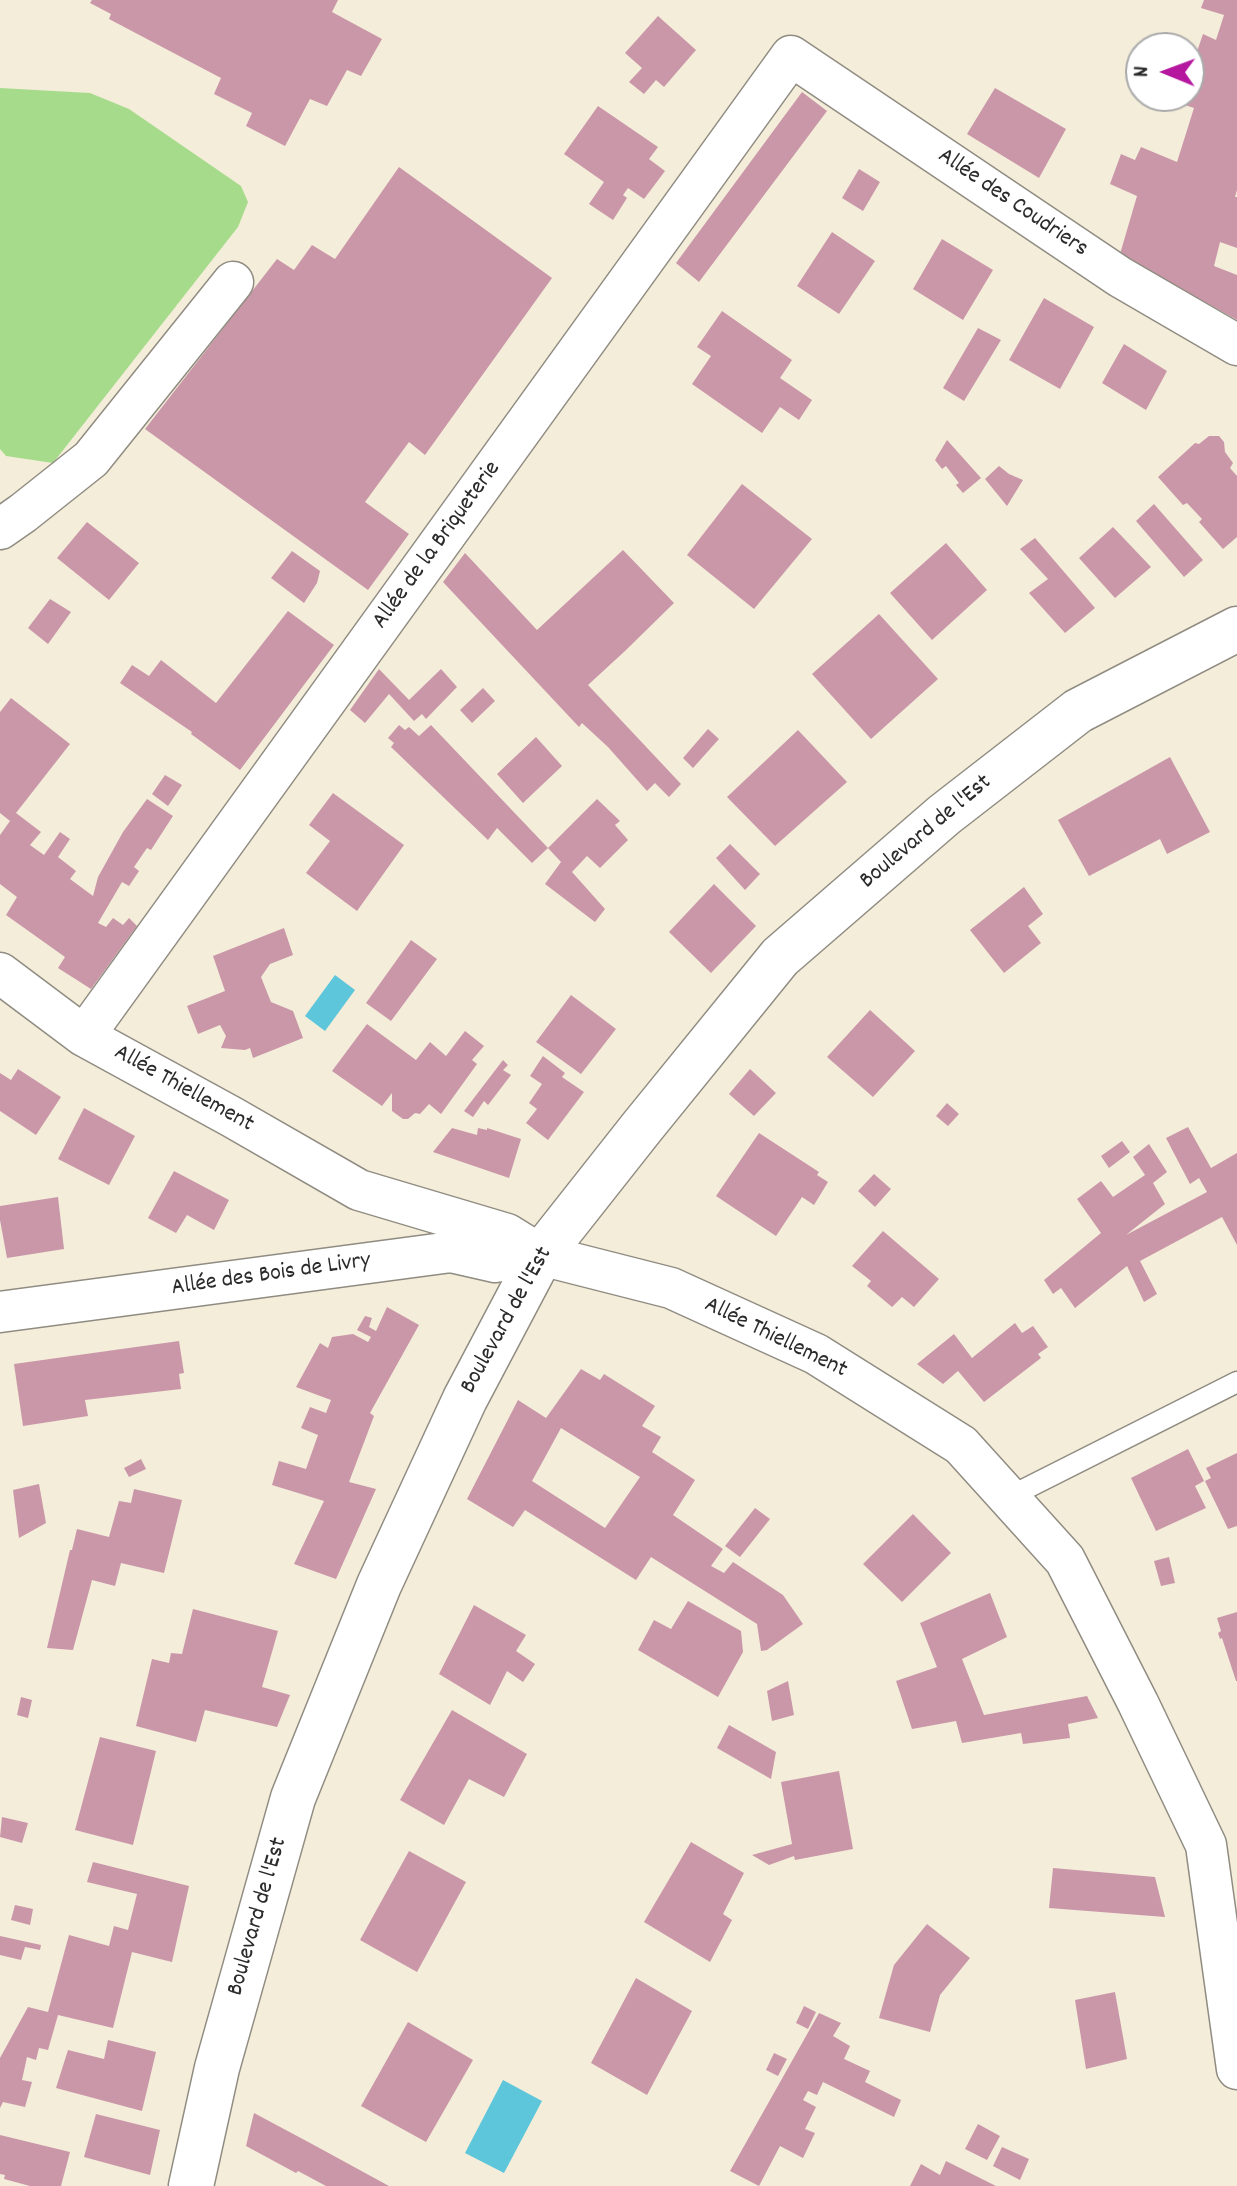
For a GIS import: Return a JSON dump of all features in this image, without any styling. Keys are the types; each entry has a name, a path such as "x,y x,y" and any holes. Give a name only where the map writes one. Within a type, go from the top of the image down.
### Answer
{"street":[{"name":"Allée des Coudriers","path":"791,56 1120,277 1237,345"},
{"name":"Allée de la Briqueterie","path":"84,1036 791,56"},
{"path":"0,529 91,459 233,282"},
{"name":"Boulevard de l'Est","path":"191,2186 217,2068 293,1798 379,1585 465,1399 541,1255 780,957 944,815 1078,711 1237,629"},
{"name":"Allée Thiellement","path":"0,973 84,1036 359,1190 507,1234 541,1255 671,1288 816,1354 961,1445 1065,1560 1206,1845 1237,2069"},
{"name":"Allée des Bois de Livry","path":"0,1312 451,1252 495,1262 541,1255"}],"lane":[{"path":"1009,1497 1237,1382"}],"green space":[{"path":"0,88 90,93 129,109 241,186 248,202 238,227 53,463 6,456 0,449"}],"water":[{"path":"335,975 355,990 325,1031 305,1016"},
{"path":"503,2080 542,2101 504,2173 465,2153"}],"building":[{"path":"92,0 338,0 332,12 382,39 361,76 347,70 327,106 310,99 285,146 246,126 252,113 214,94 221,78 109,19 111,14 90,3"},
{"path":"1204,0 1237,0 1237,248 1220,242 1214,266 1237,275 1237,320 1120,254 1137,196 1110,184 1121,154 1135,160 1141,147 1177,162 1193,112 1205,112 1205,35 1216,40 1224,15 1201,8"},
{"path":"658,16 696,50 664,87 656,80 644,94 629,82 642,68 625,53"},
{"path":"995,88 1066,129 1039,178 967,134"},
{"path":"802,92 827,111 699,282 676,263"},
{"path":"598,106 658,147 649,159 665,171 644,199 628,188 623,195 627,198 613,220 589,204 604,182 564,154"},
{"path":"399,167 552,278 425,455 409,442 365,502 409,534 368,590 145,429 277,259 294,270 312,245 335,259"},
{"path":"859,169 880,182 863,211 842,198"},
{"path":"832,232 875,261 839,314 797,286"},
{"path":"942,239 993,270 963,320 913,289"},
{"path":"1044,298 1094,327 1060,389 1009,360"},
{"path":"722,311 792,360 780,378 812,400 799,420 780,407 762,433 692,384 711,356 697,347"},
{"path":"978,328 1001,340 964,401 943,388"},
{"path":"1124,344 1167,371 1146,410 1102,383"},
{"path":"1209,436 1219,436 1224,442 1225,452 1233,463 1230,468 1237,476 1237,537 1223,549 1199,522 1202,519 1187,503 1183,505 1158,477 1195,443 1199,444"},
{"path":"947,440 981,478 963,493 946,466 942,469 935,460"},
{"path":"999,466 1023,480 1007,506 985,479"},
{"path":"742,484 812,539 754,609 687,555"},
{"path":"1154,504 1203,560 1184,577 1136,521"},
{"path":"87,522 139,563 109,600 57,558"},
{"path":"1113,527 1151,567 1115,598 1079,558"},
{"path":"1035,538 1095,608 1065,633 1029,593 1048,579 1020,549"},
{"path":"946,543 987,590 932,640 890,593"},
{"path":"623,550 674,603 588,685 681,784 669,797 655,783 647,791 608,747 582,723 579,727 443,582 465,553 537,630"},
{"path":"292,551 320,571 317,583 304,603 271,578"},
{"path":"50,599 71,612 48,644 28,628"},
{"path":"288,611 334,645 240,770 192,732 120,683 132,665 149,676 161,660 216,703"},
{"path":"879,614 938,679 871,739 812,674"},
{"path":"379,669 409,700 441,669 457,687 426,719 422,714 414,721 389,694 365,723 350,710"},
{"path":"483,688 495,701 472,723 460,710"},
{"path":"11,698 70,744 16,813 41,832 30,845 44,855 60,832 70,839 58,857 76,871 70,879 93,896 98,877 123,832 147,799 173,816 151,850 147,848 134,867 139,871 129,886 122,882 98,923 106,927 113,918 123,925 129,918 137,926 91,989 58,968 65,957 6,915 17,897 0,884 0,835 10,821 0,813 0,712"},
{"path":"399,725 405,730 409,727 419,736 431,725 548,848 532,863 497,828 488,840 391,747 394,743 388,738"},
{"path":"708,729 719,739 693,768 683,758"},
{"path":"798,730 847,782 775,846 727,797"},
{"path":"536,737 562,766 523,803 497,774"},
{"path":"1170,757 1210,832 1167,854 1160,839 1089,876 1058,820"},
{"path":"165,775 182,785 168,806 152,794"},
{"path":"333,793 404,845 357,911 306,873 330,841 309,825"},
{"path":"597,799 620,821 615,825 628,840 600,868 587,856 572,872 605,909 595,922 545,884 561,862 548,848"},
{"path":"730,844 760,874 745,890 716,858"},
{"path":"714,884 756,926 711,973 669,932"},
{"path":"1024,887 1043,914 1028,926 1041,943 1004,973 970,930"},
{"path":"284,928 293,955 270,964 261,977 271,1002 293,1011 303,1038 253,1058 250,1048 221,1048 226,1036 220,1025 198,1034 187,1006 225,991 213,956"},
{"path":"411,940 437,959 391,1021 366,1003"},
{"path":"571,995 616,1029 581,1074 536,1042"},
{"path":"870,1010 915,1051 873,1097 827,1057"},
{"path":"367,1024 416,1060 430,1042 446,1056 465,1031 484,1046 472,1060 477,1064 441,1114 429,1104 420,1114 403,1119 392,1111 392,1093 382,1106 332,1071"},
{"path":"543,1056 565,1073 562,1077 584,1092 548,1140 526,1123 537,1109 529,1103 542,1084 530,1076"},
{"path":"503,1060 508,1065 503,1070 511,1075 488,1105 484,1101 473,1117 464,1111"},
{"path":"18,1069 61,1097 36,1135 0,1111 0,1073 11,1080"},
{"path":"750,1069 776,1093 754,1116 729,1094"},
{"path":"947,1103 959,1114 948,1126 936,1116"},
{"path":"84,1108 135,1136 109,1185 58,1159"},
{"path":"1188,1127 1211,1168 1237,1153 1237,1245 1222,1217 1140,1261 1157,1294 1144,1302 1127,1266 1075,1308 1061,1288 1053,1294 1044,1280 1101,1233 1077,1199 1101,1181 1113,1197 1145,1175 1133,1157 1149,1144 1167,1172 1153,1183 1165,1204 1126,1235 1207,1192 1199,1178 1190,1184 1166,1138"},
{"path":"452,1128 477,1135 478,1128 487,1128 521,1139 509,1178 433,1152"},
{"path":"759,1133 819,1172 817,1175 828,1182 814,1205 802,1197 776,1236 716,1196"},
{"path":"1122,1141 1130,1152 1109,1168 1101,1156"},
{"path":"174,1171 229,1200 214,1230 187,1215 176,1233 148,1218"},
{"path":"874,1174 891,1189 875,1207 858,1191"},
{"path":"58,1197 64,1249 7,1258 0,1206"},
{"path":"883,1231 939,1279 914,1307 902,1297 892,1307 867,1286 871,1281 852,1266"},
{"path":"387,1307 419,1325 370,1413 374,1416 349,1482 376,1489 336,1579 294,1564 324,1501 272,1485 279,1461 306,1469 318,1435 301,1428 310,1407 326,1413 331,1400 296,1387 320,1343 328,1348 332,1337 353,1334 368,1342 371,1337 357,1330 365,1316 372,1318 369,1327 376,1331"},
{"path":"1015,1323 1022,1333 1033,1326 1048,1347 1038,1354 1041,1358 984,1402 958,1371 943,1384 917,1364 954,1334 972,1358"},
{"path":"179,1341 184,1373 179,1374 181,1389 85,1400 88,1416 23,1426 14,1364"},
{"path":"581,1369 600,1380 604,1374 655,1406 642,1426 661,1437 652,1452 695,1480 673,1515 723,1549 711,1566 724,1573 733,1562 783,1595 803,1624 767,1650 761,1651 757,1624 651,1557 636,1580 525,1510 513,1527 467,1499 518,1400 546,1418","holes":["561,1428 640,1477 605,1528 532,1481"]},
{"path":"1188,1449 1204,1481 1195,1486 1206,1508 1156,1531 1131,1478"},
{"path":"1237,1453 1237,1526 1228,1529 1205,1481 1211,1478 1206,1468"},
{"path":"141,1459 146,1469 129,1477 124,1468"},
{"path":"39,1484 46,1523 19,1538 13,1490"},
{"path":"134,1489 182,1500 164,1573 121,1563 115,1586 92,1580 73,1650 47,1648 77,1529 109,1537 119,1501 131,1503"},
{"path":"755,1508 770,1519 740,1557 725,1546"},
{"path":"913,1514 951,1553 902,1602 863,1564"},
{"path":"1169,1557 1175,1583 1161,1586 1154,1561"},
{"path":"990,1593 1007,1637 962,1659 984,1715 1087,1696 1098,1718 1068,1724 1070,1738 1023,1744 1021,1733 962,1743 956,1721 912,1729 896,1681 937,1667 920,1623"},
{"path":"688,1601 741,1631 743,1652 718,1697 638,1650 654,1620 671,1629"},
{"path":"474,1605 526,1635 516,1651 535,1664 523,1682 507,1671 490,1705 439,1674"},
{"path":"193,1609 278,1631 262,1687 290,1695 277,1727 205,1710 196,1742 136,1726 152,1659 169,1663 171,1653 182,1654"},
{"path":"1237,1612 1236,1681 1218,1633 1221,1631 1217,1618"},
{"path":"788,1681 794,1715 772,1721 767,1691"},
{"path":"21,1697 32,1700 28,1718 17,1715"},
{"path":"452,1710 527,1754 504,1797 469,1779 444,1825 400,1800"},
{"path":"729,1725 776,1752 771,1779 717,1748"},
{"path":"100,1737 156,1751 133,1845 75,1830"},
{"path":"839,1771 853,1849 795,1860 794,1856 769,1865 752,1855 792,1844 781,1782"},
{"path":"2,1817 28,1823 22,1843 0,1837"},
{"path":"691,1842 744,1873 723,1914 732,1920 710,1962 644,1922"},
{"path":"409,1851 466,1882 417,1972 360,1940"},
{"path":"93,1862 189,1886 172,1962 132,1952 113,2028 58,2015 48,2050 39,2048 36,2060 27,2057 22,2080 32,2082 25,2107 3,2102 0,2108 0,2058 28,2007 48,2012 69,1935 109,1946 114,1926 128,1930 137,1894 87,1882"},
{"path":"1053,1868 1155,1877 1165,1917 1049,1908"},
{"path":"15,1905 33,1909 30,1925 11,1920"},
{"path":"927,1924 970,1958 940,1995 930,2032 879,2018 894,1965"},
{"path":"0,1936 41,1945 40,1950 25,1947 21,1960 0,1955"},
{"path":"636,1978 692,2011 647,2095 591,2063"},
{"path":"1115,1992 1127,2059 1086,2069 1075,2000"},
{"path":"804,2006 816,2012 808,2029 796,2023"},
{"path":"819,2013 841,2023 833,2036 850,2046 844,2059 870,2071 865,2082 901,2100 894,2117 823,2082 817,2095 808,2091 803,2100 816,2107 805,2129 815,2133 803,2158 780,2146 759,2186 730,2171"},
{"path":"408,2022 473,2060 426,2142 361,2106"},
{"path":"108,2040 156,2052 142,2111 56,2088 68,2050 104,2059"},
{"path":"774,2053 787,2059 778,2076 766,2070"},
{"path":"254,2113 389,2186 326,2186 246,2146"},
{"path":"96,2114 160,2130 150,2175 84,2157"},
{"path":"978,2124 1000,2136 987,2160 965,2149"},
{"path":"0,2135 70,2152 61,2186 30,2186 4,2179 5,2175 0,2174"},
{"path":"1002,2147 1029,2159 1020,2180 993,2166"},
{"path":"946,2161 996,2186 910,2186 921,2164 940,2175"}]}
